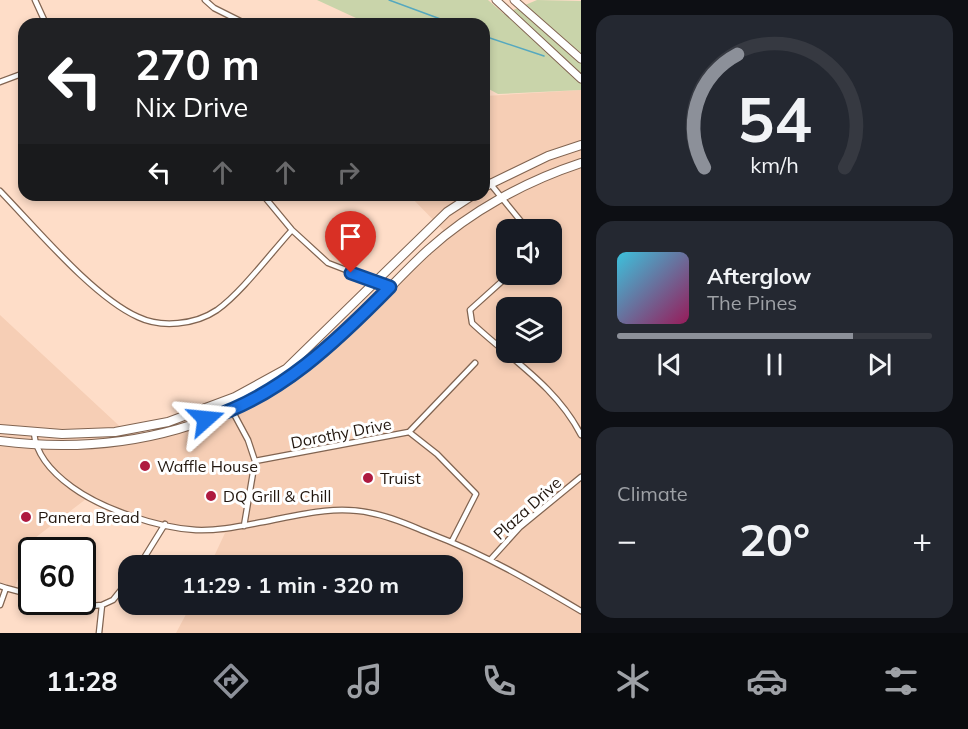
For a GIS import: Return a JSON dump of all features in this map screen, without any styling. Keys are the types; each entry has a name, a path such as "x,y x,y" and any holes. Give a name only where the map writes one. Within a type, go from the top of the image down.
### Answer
{"main road":[{"path":"490,184 548,156 581,145"},
{"path":"0,441 87,445 144,438 233,411 311,361 334,342 429,249 501,198 538,179 581,163"},
{"path":"0,429 34,433 91,434 168,422 227,401 286,369 379,281 447,212 464,201"}],"street":[{"path":"35,0 42,18"},
{"path":"205,0 214,8 234,18"},
{"path":"496,0 581,79"},
{"path":"514,0 581,59"},
{"path":"0,82 18,76"},
{"path":"490,188 519,219"},
{"path":"0,191 63,257 106,296 130,313 157,323 185,322 216,311 292,230"},
{"path":"268,201 292,230 328,263 390,287"},
{"path":"498,285 470,310 472,322 532,373 562,406 581,435"},
{"name":"Dorothy Drive","path":"255,461 409,432 475,363"},
{"path":"227,401 252,448 255,461 244,526"},
{"path":"409,432 437,454 476,494 452,541"},
{"path":"34,433 35,444 55,472 83,494 133,515 195,530 244,526 310,512 355,510 394,518 491,559 581,610"},
{"name":"Plaza Drive","path":"491,559 520,527 581,477"},
{"path":"145,555 165,524"},
{"path":"0,605 3,587 18,591"},
{"path":"96,606 113,600 118,594"},
{"path":"99,633 102,605"}],"shaded area":[{"path":"581,90 581,633 176,633 186,615 463,615 463,555 215,555 225,533 151,526 86,499 36,537 18,537 18,578 15,587 0,582 0,315 128,434 162,430 217,414 278,384 444,231 415,201 490,201 490,96"}],"green space":[{"path":"317,0 488,0 504,14 537,0 581,1 581,90 498,94 490,90 490,18 356,18"}],"waterway":[{"path":"389,0 438,18"},
{"path":"490,38 544,56"}],"place":[{"name":"Waffle House","path":"145,466"},
{"name":"Truist","path":"368,478"},
{"name":"DQ Grill & Chill","path":"211,496"},
{"name":"Panera Bread","path":"26,517"}],"route":[{"path":"206,419 233,411 311,361 334,342 390,287 379,281 351,273"}]}
